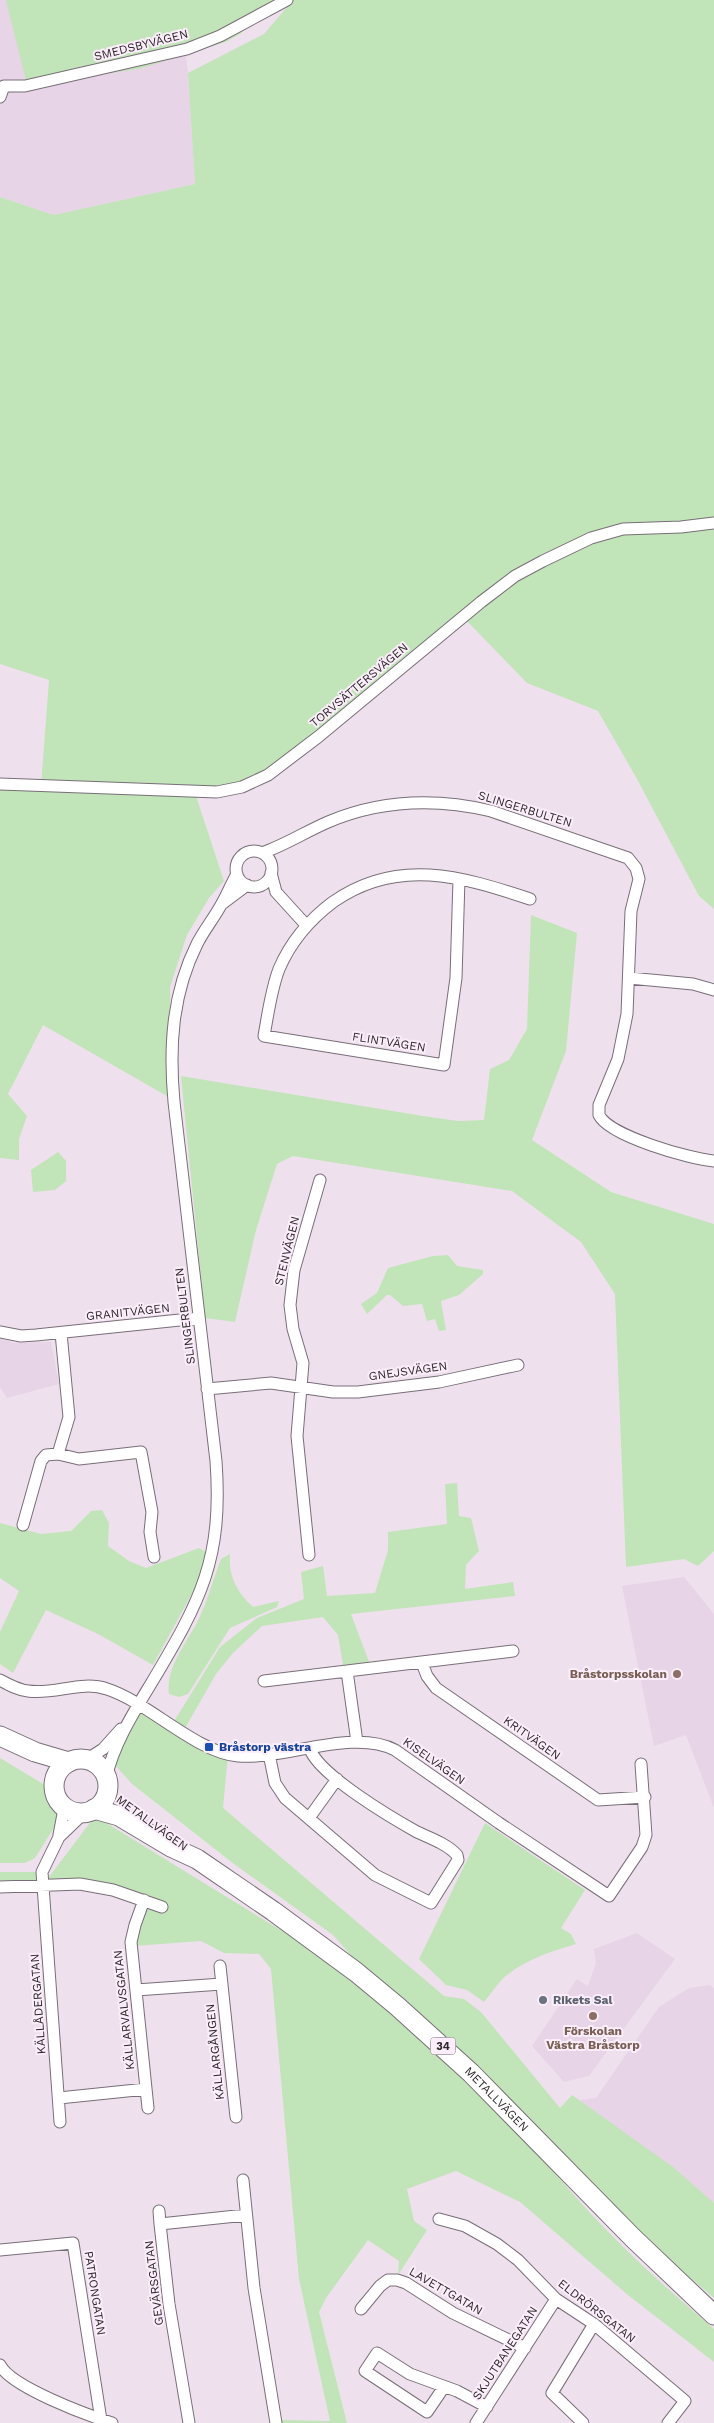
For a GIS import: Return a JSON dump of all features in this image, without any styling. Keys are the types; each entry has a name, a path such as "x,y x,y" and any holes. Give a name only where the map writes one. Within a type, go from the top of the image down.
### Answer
{"main road":[{"name":"METALLVÄGEN","path":"0,1736 35,1752 78,1761 100,1768 122,1804 175,1838 197,1859 315,1941 397,2006 471,2073 661,2265 714,2315"},
{"path":"0,1746 37,1766 54,1783"},
{"path":"62,1805 56,1795 54,1783 59,1770 78,1761"},
{"name":"METALLVÄGEN","path":"89,1811 102,1802 107,1782"},
{"name":"METALLVÄGEN","path":"62,1805 72,1812 89,1811 119,1816 171,1847 197,1859"},
{"name":"METALLVÄGEN","path":"661,2265 714,2305"}],"street":[{"name":"SMEDSBYVÄGEN","path":"0,97 4,86 25,86 100,70 204,43 288,0"},
{"name":"TORVSÄTTERSVÄGEN","path":"0,784 216,792 250,784 268,775 318,737 481,602 516,576 592,538 623,529 681,527 714,523"},
{"name":"SLINGERBULTEN","path":"262,852 287,844 308,832 352,813 390,805 429,802 468,805 491,810 628,858 638,873 638,885 631,911 627,1014 615,1069 599,1105 598,1115 605,1124 628,1137 700,1160 714,1161"},
{"name":"SLINGERBULTEN","path":"271,869 287,844"},
{"path":"276,892 240,879 236,874 237,862 242,855 250,851 262,852 269,860 276,892 306,925"},
{"path":"253,885 266,881 271,869"},
{"name":"SLINGERBULTEN","path":"107,1782 112,1758 132,1716 193,1612 210,1564 216,1530 218,1487 174,1102 171,1044 175,1012 184,976 197,944 222,903 236,874"},
{"name":"FLINTVÄGEN","path":"459,879 456,978 444,1065 264,1036 279,971 289,949 306,925 341,897 355,889 384,878 417,874 459,879 530,899"},
{"name":"SLINGERBULTEN","path":"222,903 253,885"},
{"path":"629,978 693,984 714,990"},
{"name":"STENVÄGEN","path":"301,1387 303,1363 291,1320 290,1290 320,1180"},
{"name":"GRANITVÄGEN","path":"0,1332 21,1336 199,1318"},
{"path":"58,1454 69,1417 61,1333"},
{"name":"GNEJSVÄGEN","path":"207,1389 256,1384 301,1387 333,1392 365,1392 439,1382 518,1364"},
{"path":"301,1387 296,1436 309,1555"},
{"path":"23,1525 41,1461 46,1454 58,1454 79,1459 140,1452 151,1503 150,1532 154,1557"},
{"path":"264,1681 514,1651"},
{"name":"KRITVÄGEN","path":"422,1663 427,1676 436,1688 598,1800 645,1797"},
{"path":"347,1672 357,1742"},
{"name":"KISELVÄGEN","path":"0,1680 28,1691 97,1686 112,1691 138,1705 215,1750 243,1757 357,1742 377,1743 395,1750 499,1823 609,1896 644,1841 646,1830 645,1797"},
{"name":"SLINGERBULTEN","path":"78,1761 103,1749 132,1716"},
{"path":"270,1754 272,1771 279,1791 375,1875 431,1903 458,1860 457,1854 396,1820 337,1779 316,1762 310,1749"},
{"path":"641,1764 645,1797"},
{"path":"309,1818 337,1779"},
{"path":"59,1837 63,1814 62,1805"},
{"path":"59,1837 89,1811"},
{"name":"KÄLLÅDERGATAN","path":"59,1837 43,1869 42,1885 60,2122"},
{"path":"0,1887 62,1883 96,1886 162,1907"},
{"name":"KÄLLARVALVSGATAN","path":"144,1900 135,1924 131,1942 148,2108"},
{"name":"KÄLLARGÅNGEN","path":"220,1966 236,2117"},
{"path":"136,1990 222,1984"},
{"path":"58,2098 146,2089"},
{"path":"243,2180 254,2288 276,2423"},
{"path":"159,2211 160,2224"},
{"name":"GEVÄRSGATAN","path":"189,2423 169,2304 160,2224 246,2215"},
{"name":"ELDRÖRSGATAN","path":"439,2220 450,2221 481,2233 518,2260 556,2299 594,2324 685,2402 668,2423"},
{"name":"PATRONGATAN","path":"0,2250 73,2243 107,2421"},
{"name":"LAVETTGATAN","path":"361,2309 380,2286 388,2280 397,2280 406,2283 453,2313 525,2348"},
{"name":"SKJUTBANEGATAN","path":"476,2423 556,2299"},
{"path":"583,2423 552,2393 594,2324"},
{"path":"444,2387 427,2412 365,2371 377,2353 410,2374 457,2391 487,2407"},
{"path":"0,2365 10,2376 49,2398 107,2421"}],"shaded area":[{"path":"0,0 179,0 188,73 195,184 54,215 0,197"},
{"path":"0,1338 14,1343 51,1342 59,1384 7,1398 0,1387"},
{"name":"Bråstorpsskolan","path":"684,1577 714,1614 714,1808 686,1735 654,1746 622,1586"},
{"name":"Förskolan Västra Bråstorp","path":"637,1933 675,1959 589,2076 564,2082 532,2046 577,1979 588,1986 596,1963 594,1949"},
{"path":"709,1985 714,1988 714,2252 565,2102 596,2098 659,2007 689,1988"}],"green space":[{"path":"6,0 278,0 240,34 226,42 139,69 27,85"},
{"path":"293,0 714,0 714,909 699,896 637,779 598,711 527,683 462,616 343,722 245,787 194,790 224,881 209,898 187,935 170,987 172,1099 43,1025 8,1094 27,1116 19,1139 19,1160 0,1158 0,786 41,786 49,680 0,664 0,197 54,215 195,184 188,73 264,34"},
{"path":"531,915 577,933 566,1051 532,1140 611,1192 714,1224 714,1551 698,1566 684,1559 626,1567 615,1294 581,1242 512,1191 293,1156 277,1164 256,1230 235,1322 205,1318 181,1076 423,1116 458,1121 484,1120 490,1069 509,1060 527,1029"},
{"path":"58,1152 66,1161 66,1181 55,1190 33,1192 31,1170"},
{"path":"448,1255 457,1266 483,1270 483,1274 459,1295 441,1301 446,1330 439,1331 435,1319 427,1321 422,1304 403,1306 390,1295 387,1295 367,1314 361,1304 377,1293 388,1268 433,1256"},
{"path":"457,1483 459,1516 471,1518 479,1551 466,1565 465,1589 513,1582 515,1596 351,1614 371,1667 342,1671 343,1665 338,1635 323,1617 262,1626 233,1653 216,1674 184,1730 228,1755 223,1808 444,1996 464,1999 481,2012 560,2108 572,2095 673,2167 714,2203 714,2298 659,2251 475,2074 542,2159 600,2224 656,2278 714,2329 714,2362 628,2295 520,2202 456,2171 407,2189 414,2221 427,2230 398,2275 399,2261 368,2240 326,2298 319,2312 347,2423 280,2423 279,2420 330,2421 299,2279 271,1969 259,1954 224,1953 201,1941 135,1946 146,1902 107,1887 0,1887 0,1872 42,1872 43,1885 95,1816 386,1995 333,1935 234,1864 132,1784 115,1765 138,1705 173,1723 220,1647 257,1618 304,1599 301,1572 323,1566 327,1596 375,1593 388,1550 388,1532 447,1524 445,1484"},
{"path":"102,1510 109,1523 108,1546 129,1561 146,1568 199,1548 209,1554 196,1586 153,1665 98,1634 46,1610 13,1673 0,1664 0,1632 19,1591 0,1578 0,1523 41,1534 71,1531 91,1511"},
{"path":"230,1554 232,1576 238,1589 247,1601 253,1607 279,1601 277,1607 230,1628 188,1694 179,1697 169,1694 169,1683 174,1663 201,1614 221,1559"},
{"path":"0,1758 48,1787 59,1802 57,1823 35,1858 25,1863 0,1863"},
{"path":"485,1823 585,1890 561,1928 571,1934 576,1944 540,1956 515,1969 501,1981 484,2002 467,1990 446,1985 419,1959"}],"place":[{"name":"Bråstorpsskolan","path":"677,1674"},
{"name":"Bråstorp västra","path":"209,1747"},
{"name":"Rikets Sal","path":"543,2000"},
{"name":"Förskolan Västra Bråstorp","path":"593,2016"}]}
